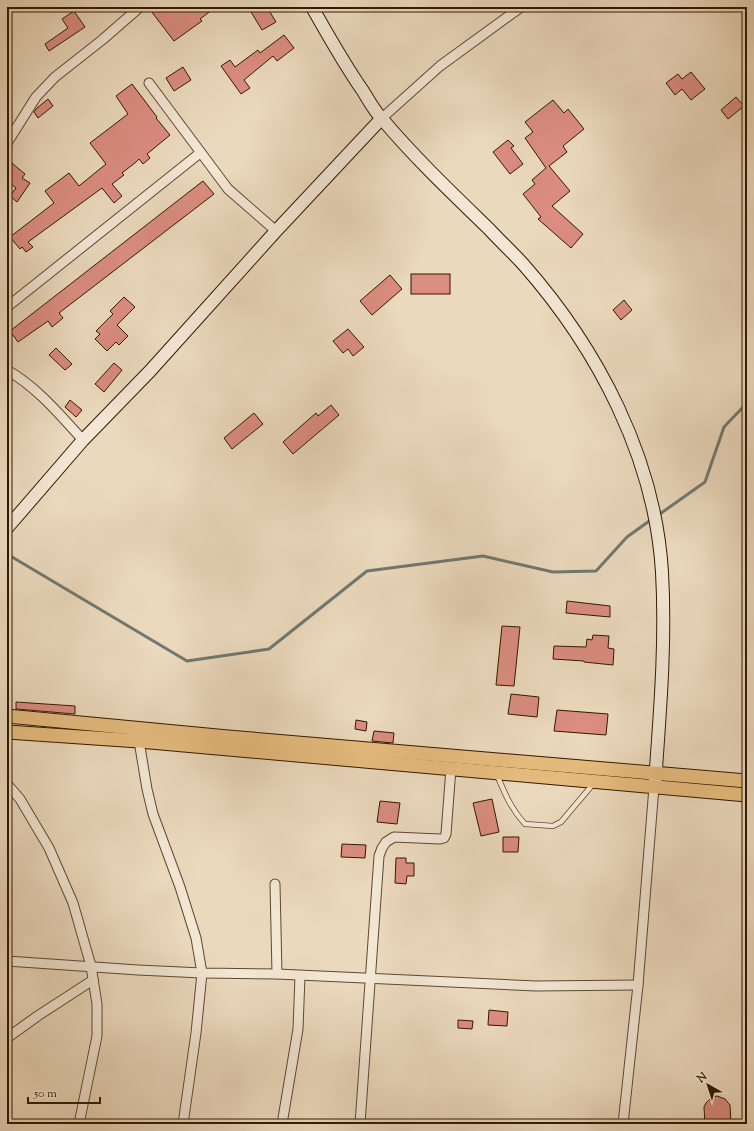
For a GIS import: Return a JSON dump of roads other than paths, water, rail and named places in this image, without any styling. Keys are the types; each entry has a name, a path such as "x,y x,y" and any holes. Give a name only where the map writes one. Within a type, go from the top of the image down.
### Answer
{"main road":[{"path":"7,716 747,781"},
{"path":"7,732 139,741 747,795"}],"street":[{"path":"7,143 36,97 55,77 102,40 140,7"},
{"path":"312,7 347,68 381,119 437,178 522,263 554,300 584,343 611,392 631,439 648,488 662,571 664,652 638,985 623,1124"},
{"path":"7,528 83,440 150,371 276,231 381,119 440,66 521,7"},
{"path":"149,83 228,189 276,231"},
{"path":"7,307 200,153"},
{"path":"7,370 37,391 51,404 83,440"},
{"path":"139,741 147,789 152,808 196,938 202,973 196,1033 183,1124"},
{"path":"360,1124 379,856 386,842 394,837 444,838 446,834 451,768"},
{"path":"8,789 20,799 49,848 73,903 90,966 97,1004 97,1036 80,1124"},
{"path":"275,884 277,974"},
{"path":"7,961 138,970 277,974 536,986 638,985"},
{"path":"282,1124 298,1029 300,976"},
{"path":"7,1038 93,980"}],"lane":[{"path":"496,772 506,798 514,812 525,824 553,826 561,822 596,781"}],"waterway":[{"path":"657,516 705,482 724,427 747,403"},
{"path":"7,554 187,661 269,649 367,571 483,556 553,572 596,571 627,537 652,519"}]}
